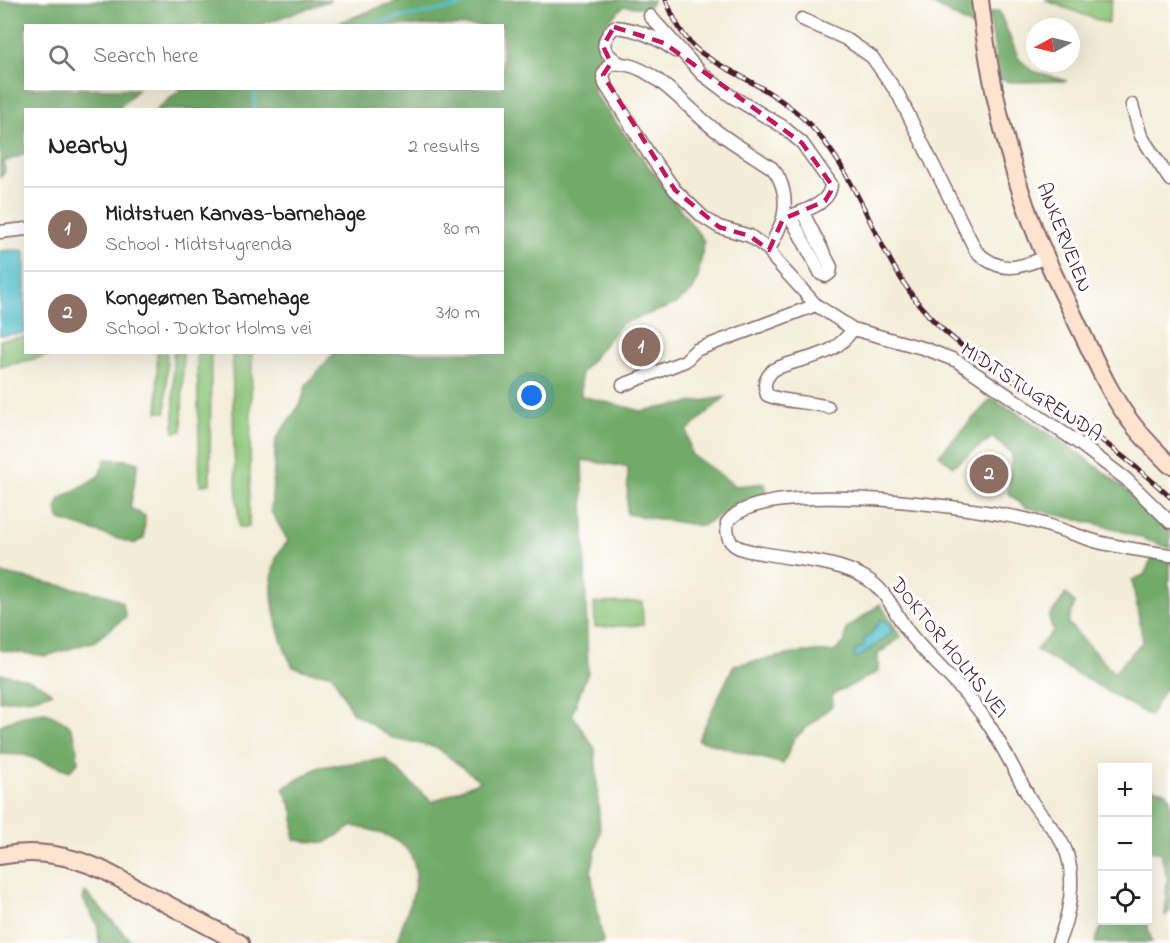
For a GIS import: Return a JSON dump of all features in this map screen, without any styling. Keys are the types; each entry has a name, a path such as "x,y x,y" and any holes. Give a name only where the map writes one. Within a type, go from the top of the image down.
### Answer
{"main road":[{"name":"ANKERVEIEN","path":"980,0 992,77 1010,155 1025,206 1046,257 1119,405 1142,436 1170,465"},
{"path":"0,856 46,853 82,861 123,881 219,938 240,943"}],"street":[{"path":"650,16 702,74"},
{"path":"802,19 846,39 872,57 893,85 976,251 988,263 1005,267 1024,266 1046,257"},
{"path":"769,250 786,217 825,201 831,191 831,184 802,143 782,126 731,96 664,43 624,28 614,27 606,36 603,46 607,54 619,63 642,71 651,77 685,102 711,127 772,168 782,183 786,217 821,274 826,276 831,273 831,267 804,215"},
{"name":"MIDTSTUGRENDA","path":"619,63 609,65 603,75 605,84 649,154 675,190 703,217 719,227 750,236 769,250 776,261 816,305 853,330 926,349 957,361 1077,442 1126,479 1170,522"},
{"path":"1132,105 1141,136 1170,180"},
{"path":"0,232 24,228"},
{"path":"623,385 685,361 696,350 816,305"},
{"path":"828,407 767,395 764,386 767,376 773,370 829,352 845,340 853,330"},
{"name":"DOKTOR HOLMS VEI","path":"1058,943 1065,922 1071,885 1070,869 1063,844 1029,798 987,722 967,696 914,639 892,603 864,577 818,562 753,552 734,545 729,540 726,523 739,512 780,500 825,497 860,499 1018,517 1101,542 1170,555"}],"highlighted area":[{"path":"614,27 664,43 802,143 831,184 831,191 825,201 783,219 769,250 750,236 719,227 675,190 603,75 611,63 603,46"}],"green space":[{"path":"331,0 263,24 24,24 24,90 137,90 119,108 24,108 24,154 4,162 5,172 0,178 0,1"},
{"path":"399,0 654,0 647,8 624,6 604,25 598,42 601,62 594,93 704,241 698,278 693,290 676,304 621,324 581,373 581,396 642,411 725,397 687,431 691,454 736,486 765,483 767,493 740,502 702,526 627,514 628,467 582,460 588,672 572,714 595,749 600,832 591,872 603,943 397,943 414,890 416,875 414,862 409,852 401,844 391,837 353,826 325,843 294,840 294,813 283,788 319,767 385,759 432,802 480,781 436,747 394,739 352,712 332,674 293,667 277,626 272,594 274,564 279,552 288,541 271,511 276,439 301,403 306,385 333,354 504,354 504,108 158,108 180,90 504,90 504,24 336,24"},
{"path":"926,0 973,0 976,29"},
{"path":"1045,0 1112,0 1108,24"},
{"path":"999,11 1019,59 1026,65 1026,72 1036,72 1067,81 1010,82 999,79 989,13"},
{"path":"24,337 24,354 55,354 0,367 0,340"},
{"path":"157,354 167,354 166,412 158,412"},
{"path":"173,354 183,354 182,431 174,432"},
{"path":"197,354 211,354 210,484 200,485"},
{"path":"232,354 252,354 249,527 239,527 234,452"},
{"path":"992,398 1040,427 1129,492 1170,530 1170,548 1109,527 1025,507 1008,493 1012,454 993,437 953,466 939,455"},
{"path":"105,459 138,463 130,508 145,516 144,538 134,544 60,520 56,509 60,499 99,476"},
{"path":"1153,556 1170,562 1168,582 1170,588 1170,687 1164,690 1150,716 1036,650 1053,631 1049,617 1066,594 1075,603 1068,623 1114,673 1143,641 1132,580 1144,575"},
{"path":"0,573 107,595 122,602 126,617 95,641 46,656 0,650"},
{"path":"642,602 643,625 595,627 594,603"},
{"path":"880,604 901,637 878,654 878,672 832,695 833,705 794,739 783,764 698,740 734,665 804,652 834,652 845,642 846,629"},
{"path":"0,674 28,679 52,693 33,698 0,701"},
{"path":"46,712 69,725 72,730 78,762 70,771 24,755 0,754 0,725 28,714"},
{"path":"1152,788 1164,791 1170,798 1170,911 1165,916 1167,877 1160,852 1152,851"},
{"path":"85,892 133,943 99,943 98,927 83,899"},
{"path":"1102,925 1147,925 1152,942 1095,943"}],"water":[{"path":"0,251 24,251 24,333 0,335"},
{"path":"881,619 888,623 892,632 857,658 854,657 856,650 863,647 864,640 870,636"}],"waterway":[{"path":"376,24 482,0"},
{"path":"254,108 255,90"}],"railway":[{"path":"666,0 674,19 689,42 699,52 762,88 810,125 844,170 896,271 912,295 943,330 970,352 1093,434 1170,497"}],"place":[{"name":"Midtstuen Kanvas-barnehage","path":"641,347"},
{"name":"Kongeørnen Barnehage","path":"989,474"}]}
